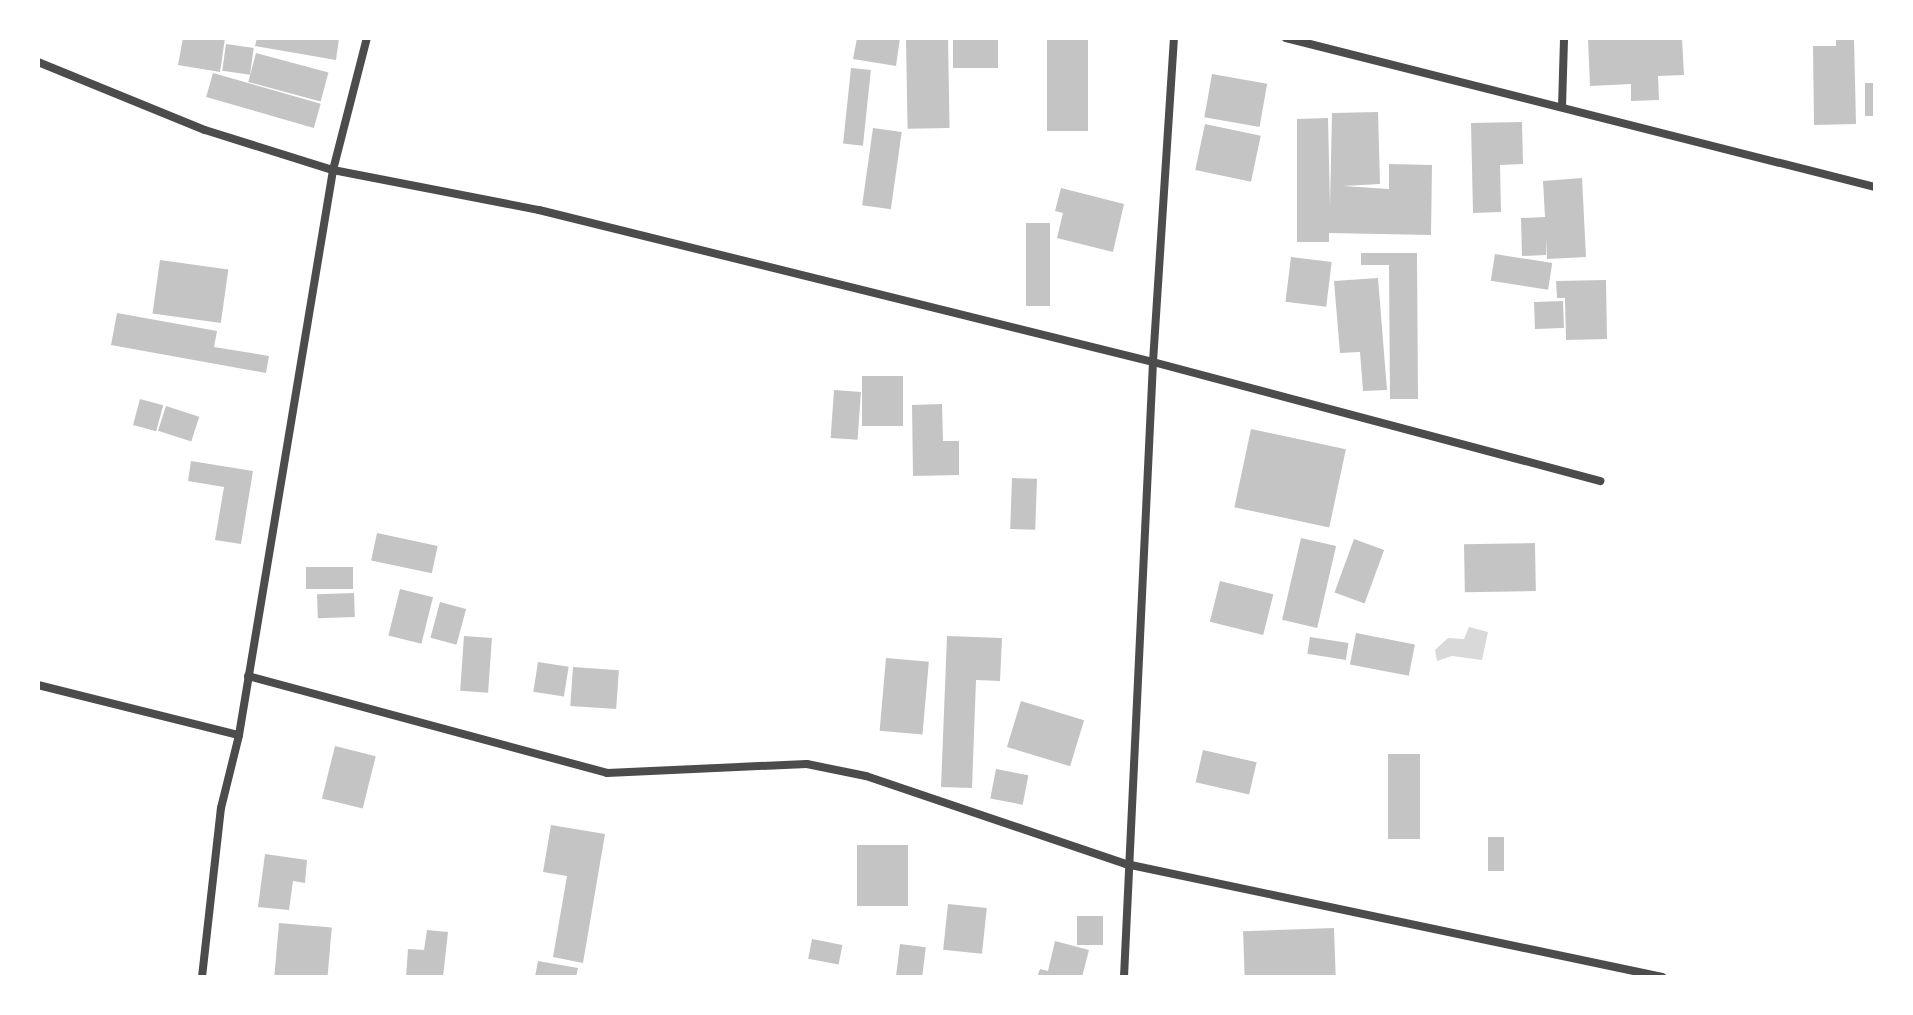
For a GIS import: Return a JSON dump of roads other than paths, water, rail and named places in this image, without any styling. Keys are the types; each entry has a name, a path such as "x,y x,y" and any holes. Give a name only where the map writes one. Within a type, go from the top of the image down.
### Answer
{"street":[{"path":"202,977 221,808 239,735 333,170 367,38"},
{"path":"1124,977 1126,864 1174,38"},
{"path":"1286,38 1875,187"},
{"path":"1562,107 1564,38"},
{"path":"38,62 205,130 333,170 539,210 1153,362 1600,481"},
{"path":"248,676 607,773 807,764 837,770 1126,864 1662,977"},
{"path":"38,685 239,735"}]}
